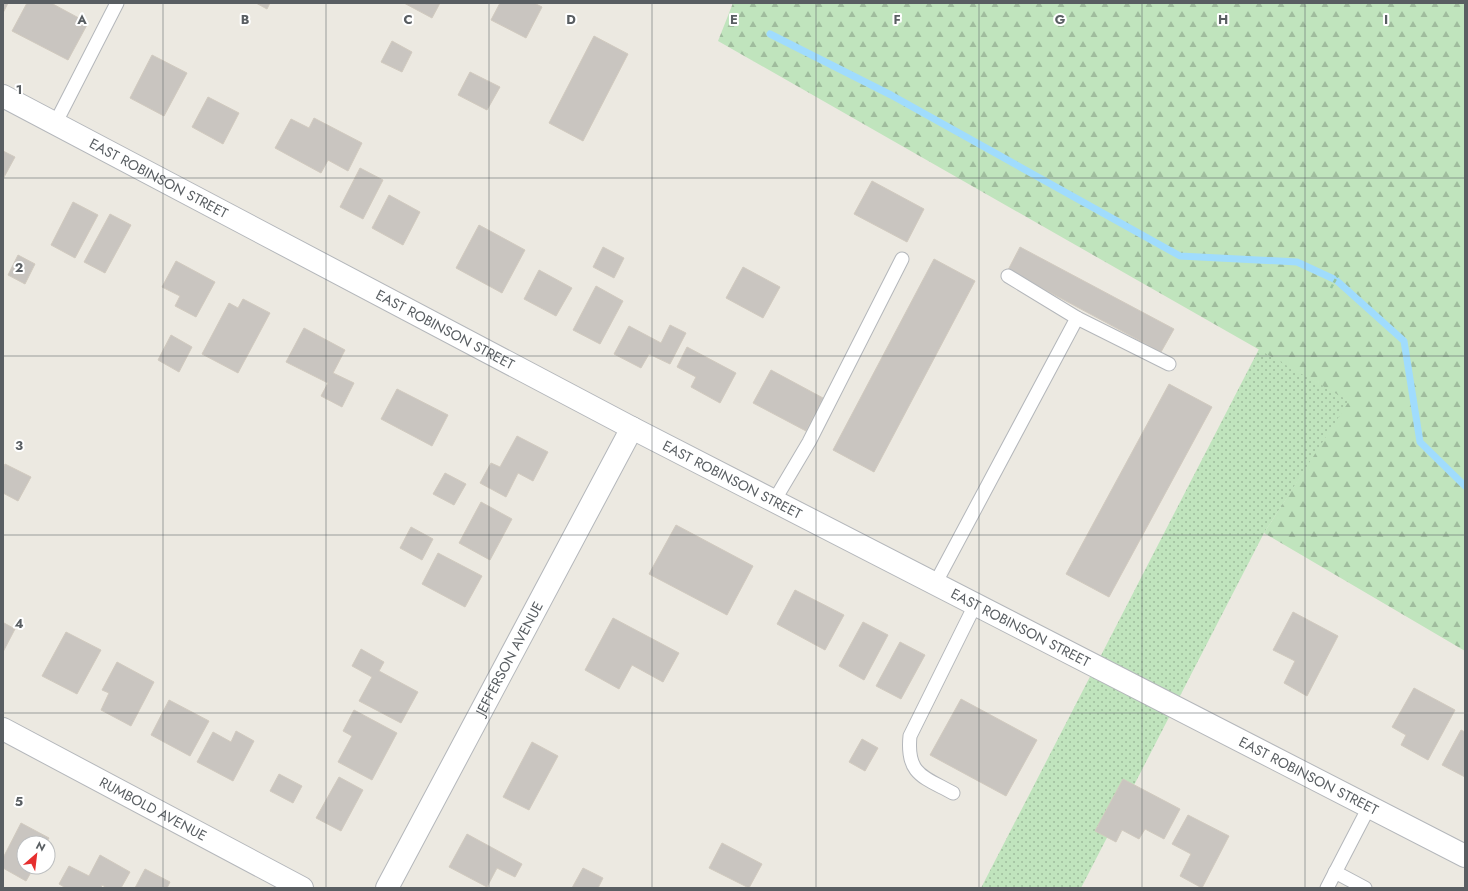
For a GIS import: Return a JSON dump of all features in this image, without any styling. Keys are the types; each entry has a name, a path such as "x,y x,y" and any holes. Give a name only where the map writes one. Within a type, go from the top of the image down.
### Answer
{"street":[{"name":"EAST ROBINSON STREET","path":"3,96 632,428 1465,856"},
{"name":"JEFFERSON AVENUE","path":"387,888 632,428"},
{"name":"RUMBOLD AVENUE","path":"3,729 302,888"}],"lane":[{"path":"55,124 117,3"},
{"path":"774,501 809,442 902,259"},
{"path":"1008,276 1077,318 1169,364"},
{"path":"935,584 1077,318"},
{"path":"953,793 920,775 912,766 908,751 910,736 975,605"},
{"path":"1327,888 1369,807"},
{"path":"1335,872 1366,888"}],"path":[{"path":"1331,288 1338,275"}],"green space":[{"path":"733,3 1465,3 1465,651 1264,533 1349,401 718,41"},
{"path":"1259,349 1350,401 1264,533 1081,888 981,888"}],"building":[{"path":"3,3 8,3 3,13"},
{"path":"27,3 51,3 88,23 68,60 12,31"},
{"path":"256,3 270,3 267,9"},
{"path":"404,3 440,3 432,18"},
{"path":"500,3 534,3 542,7 526,38 491,20"},
{"path":"594,36 628,54 583,141 549,123"},
{"path":"392,41 412,52 402,72 381,62"},
{"path":"152,55 187,73 164,116 130,98"},
{"path":"470,72 500,87 487,110 458,95"},
{"path":"208,97 239,113 223,144 192,127"},
{"path":"314,118 362,143 348,171 328,160 321,173 275,148 291,119 309,128"},
{"path":"3,151 15,157 3,179"},
{"path":"360,168 383,180 363,219 340,207"},
{"path":"872,181 924,209 907,242 854,214"},
{"path":"389,195 420,212 403,245 372,228"},
{"path":"73,202 98,215 75,258 51,245"},
{"path":"110,214 131,225 105,273 84,262"},
{"path":"479,225 525,250 502,293 456,268"},
{"path":"603,247 624,258 614,278 593,267"},
{"path":"1020,247 1174,329 1161,352 1008,270"},
{"path":"18,255 35,264 25,284 8,275"},
{"path":"934,259 975,281 874,472 833,450"},
{"path":"176,261 215,282 196,317 175,306 180,296 162,287"},
{"path":"743,267 780,287 763,318 726,298"},
{"path":"539,270 572,288 556,316 524,299"},
{"path":"596,286 623,301 600,344 573,330"},
{"path":"243,299 270,313 238,373 202,354 229,303 238,308"},
{"path":"670,325 686,333 670,364 649,354 641,368 614,354 629,326 661,343"},
{"path":"304,328 345,350 333,373 354,383 342,407 321,396 328,383 286,362"},
{"path":"171,335 192,347 179,372 158,360"},
{"path":"687,347 736,373 720,403 691,387 696,377 677,367"},
{"path":"771,370 823,398 806,431 753,403"},
{"path":"1169,384 1212,407 1109,597 1066,574"},
{"path":"397,389 448,415 432,446 381,419"},
{"path":"517,436 548,452 533,481 518,473 506,497 480,483 491,463 500,467"},
{"path":"5,464 31,477 18,501 3,493 3,468"},
{"path":"445,473 466,484 454,505 433,494"},
{"path":"481,502 512,519 490,560 459,543"},
{"path":"676,525 753,566 727,615 649,574"},
{"path":"411,527 433,539 422,560 400,548"},
{"path":"438,553 482,576 465,607 422,584"},
{"path":"795,590 844,615 825,650 777,624"},
{"path":"1293,612 1338,636 1307,696 1284,683 1295,661 1273,650"},
{"path":"613,618 679,653 663,682 632,665 619,689 585,670"},
{"path":"863,622 888,635 864,680 839,666"},
{"path":"4,623 15,629 3,652 3,625"},
{"path":"66,632 101,650 77,694 42,676"},
{"path":"900,642 925,655 901,699 876,686"},
{"path":"361,649 384,662 379,671 418,692 401,723 359,701 372,677 352,666"},
{"path":"117,662 154,682 131,726 101,710 109,693 102,690"},
{"path":"1414,688 1455,710 1428,760 1401,745 1406,735 1392,727"},
{"path":"961,699 1037,740 1006,796 930,755"},
{"path":"169,700 209,721 190,756 151,735"},
{"path":"354,710 397,733 372,780 338,762 352,736 343,731"},
{"path":"1461,730 1465,732 1465,777 1442,765"},
{"path":"236,731 254,741 233,781 197,762 213,732 231,742"},
{"path":"862,739 878,748 865,771 849,762"},
{"path":"532,742 558,756 529,810 503,797"},
{"path":"279,774 302,786 293,803 270,791"},
{"path":"339,777 363,790 341,831 316,818"},
{"path":"1123,779 1180,809 1164,839 1145,829 1139,839 1122,830 1116,842 1095,831"},
{"path":"1188,815 1229,836 1202,888 1180,876 1191,854 1172,844"},
{"path":"21,823 43,835 16,835 16,875 29,875 26,881 3,868 3,858"},
{"path":"467,834 522,864 515,877 497,868 487,887 449,867"},
{"path":"722,843 762,864 749,888 709,868"},
{"path":"100,855 130,872 121,888 107,888 102,885 101,888 66,888 59,884 69,866 89,876"},
{"path":"583,868 603,878 598,888 572,888"},
{"path":"145,869 170,882 167,888 135,888"}],"waterway":[{"path":"770,34 891,95 1180,256 1297,262 1336,280 1404,341 1420,442 1465,486"}]}
